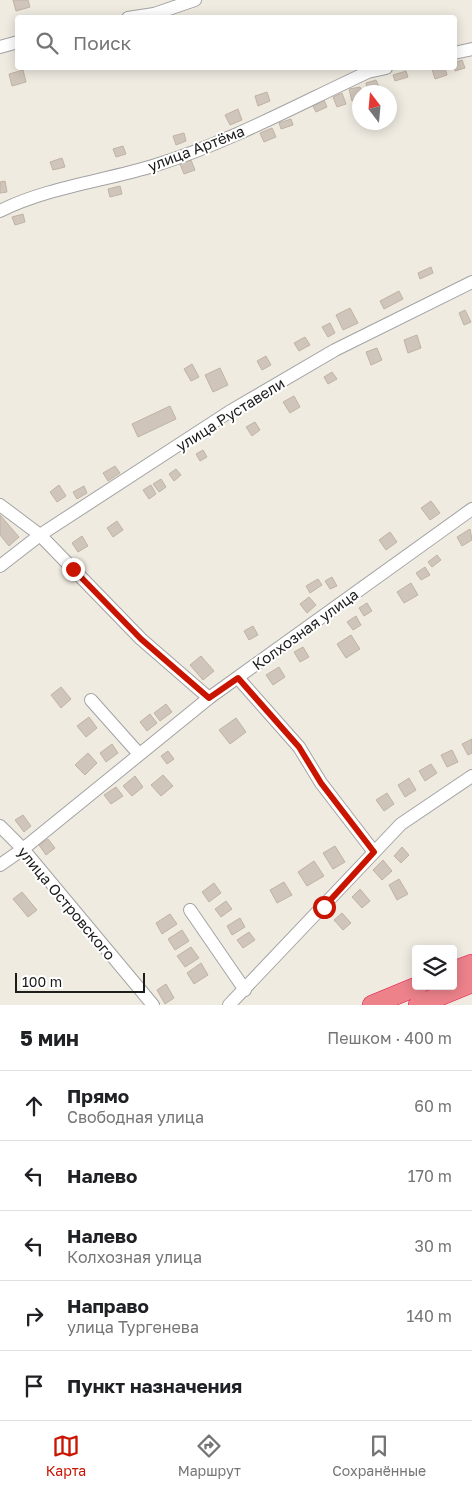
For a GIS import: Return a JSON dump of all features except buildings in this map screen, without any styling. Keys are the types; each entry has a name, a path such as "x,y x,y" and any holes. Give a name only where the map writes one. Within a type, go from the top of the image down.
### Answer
{"highway":[{"path":"457,970 472,964"},
{"path":"418,1005 472,983"},
{"path":"372,1005 412,988"}],"street":[{"path":"148,15 195,0"},
{"path":"0,46 15,43"},
{"path":"457,52 472,49"},
{"name":"улица Артёма","path":"0,211 22,202 157,165 222,140 368,72 377,70"},
{"name":"улица Руставели","path":"0,566 40,535 229,412 327,355 472,282"},
{"path":"0,505 40,535 141,639 209,698"},
{"name":"Колхозная улица","path":"0,864 23,849 209,698 472,509"},
{"path":"238,678 299,747 321,783 374,852"},
{"path":"91,700 140,754"},
{"path":"228,1005 245,990 401,824 472,776"},
{"name":"улица Островского","path":"0,826 23,849 153,1005"},
{"path":"190,910 245,990"}],"route":[{"path":"73,569 141,639 209,698 238,678 299,747 321,783 374,852 324,907"}]}
